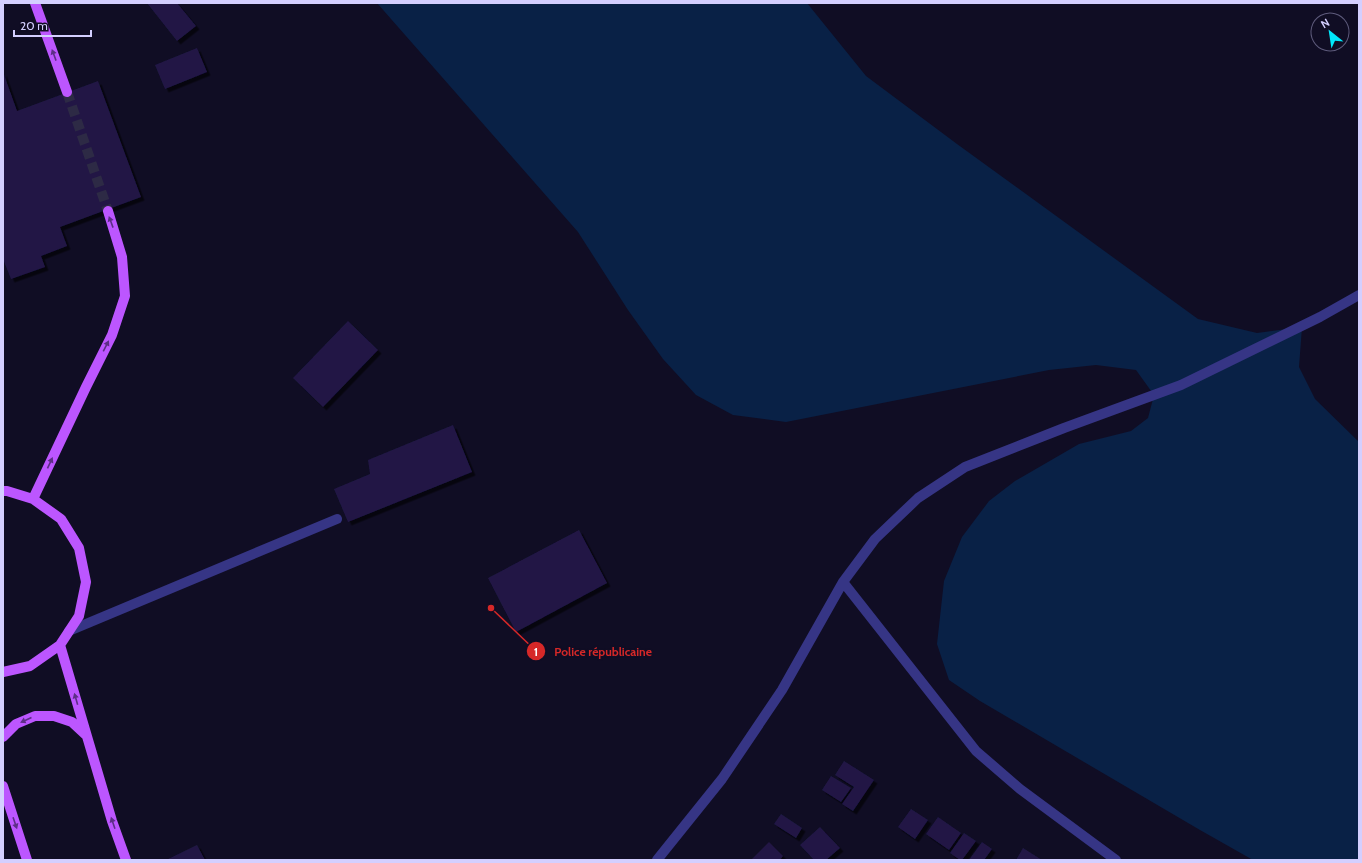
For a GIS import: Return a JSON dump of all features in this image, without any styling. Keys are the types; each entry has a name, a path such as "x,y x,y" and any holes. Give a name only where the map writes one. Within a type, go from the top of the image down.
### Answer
{"main road":[{"path":"35,3 67,92"},
{"path":"33,499 112,335 126,296 122,258 108,211"},
{"path":"3,491 33,499 61,519 79,548 86,582 79,616 60,645 30,666 3,672"},
{"path":"60,645 112,821 126,860"},
{"path":"3,737 16,724 34,716 54,716 72,722 86,735"},
{"path":"3,786 27,860"}],"street":[{"path":"657,860 722,779 782,690 843,582 875,539 918,498 965,467 1064,428 1181,385 1320,318 1359,295"},
{"path":"69,631 337,519"},
{"path":"843,582 976,751 1020,789 1116,860"}],"water":[{"path":"377,3 807,3 866,76 1198,319 1257,333 1302,327 1299,367 1315,399 1359,442 1359,860 1253,860 980,701 949,680 937,644 944,581 962,537 989,501 1015,481 1079,444 1131,431 1148,418 1154,395 1136,370 1096,365 1049,370 786,422 733,415 696,395 663,359 628,310 578,232"}],"building":[{"path":"147,3 177,3 196,26 177,41"},
{"path":"197,48 207,72 165,89 155,65"},
{"path":"3,72 17,111 98,81 141,197 60,227 67,246 41,256 45,267 11,279 3,259"},
{"path":"348,321 378,350 323,407 293,378"},
{"path":"453,425 472,472 348,522 334,489 370,474 368,460"},
{"path":"579,530 607,583 516,632 488,578"},
{"path":"844,761 874,780 853,811 842,804 854,787 835,775"},
{"path":"831,776 851,788 841,802 822,790"},
{"path":"911,809 928,820 915,839 898,827"},
{"path":"781,814 802,828 796,838 774,824"},
{"path":"938,817 961,833 949,850 926,834"},
{"path":"820,827 840,848 826,860 814,860 800,845"},
{"path":"964,833 976,841 962,860 960,860 950,853"},
{"path":"769,842 783,856 780,860 751,860"},
{"path":"982,842 992,849 984,860 969,860"},
{"path":"197,845 205,860 166,860"},
{"path":"1023,848 1042,860 1016,860"}],"tunnel":[{"path":"67,92 108,211"}],"place":[{"name":"Police républicaine","path":"491,608"}]}
